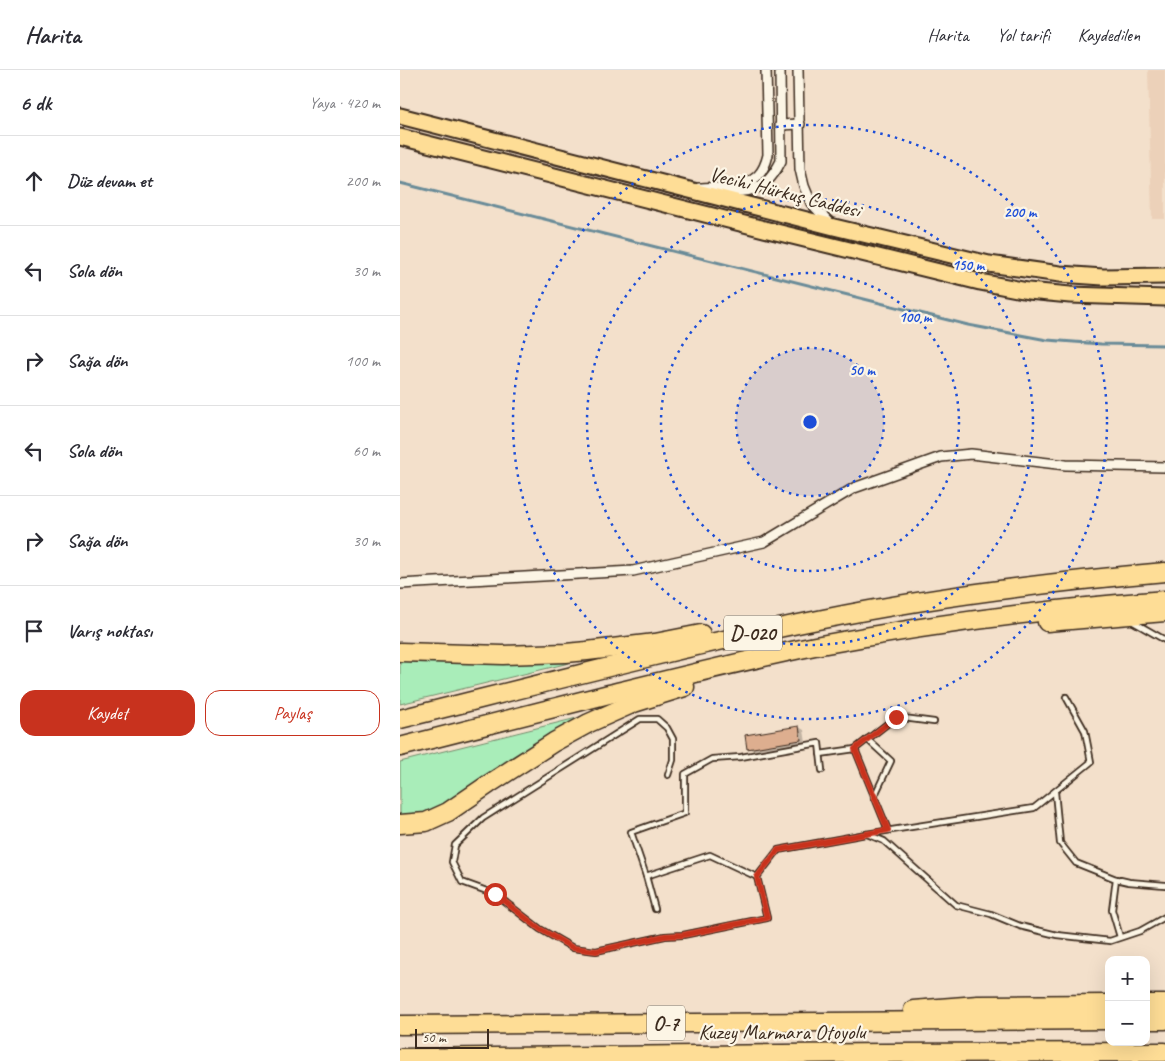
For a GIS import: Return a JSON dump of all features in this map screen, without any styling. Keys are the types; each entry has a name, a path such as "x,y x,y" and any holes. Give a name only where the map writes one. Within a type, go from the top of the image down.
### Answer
{"highway":[{"name":"D-020","path":"400,719 775,628 825,618 1040,585 1165,571"},
{"path":"400,652 503,655 587,651 655,643 816,610 889,600 946,598"},
{"name":"D-020","path":"400,746 568,704 814,647 994,617 1165,600"},
{"path":"890,633 1056,622 1165,612"},
{"path":"400,824 426,822 448,812 554,742 589,723 634,703 693,684 754,669 814,647"},
{"path":"856,1021 908,1011 978,1005 1105,1004"},
{"path":"1150,1004 1165,1004"},
{"name":"Kuzey Marmara Otoyolu","path":"400,1025 1105,1020"},
{"path":"1150,1020 1165,1020"},
{"name":"Kuzey Marmara Otoyolu","path":"400,1058 1165,1052"},
{"path":"882,1053 946,1061"}],"main road":[{"name":"Vecihi Hürkuş Caddesi","path":"400,116 834,227 989,264 1060,274 1165,276"},
{"name":"Vecihi Hürkuş Caddesi","path":"400,137 772,232 980,282 1028,291 1070,296 1165,298"}],"street":[{"path":"735,191 753,181 759,175 765,166 768,155 766,70"},
{"path":"688,189 716,187 744,191 768,182 781,160 780,70"},
{"path":"798,70 800,169 811,203 834,227"},
{"path":"780,125 800,124"},
{"path":"400,584 633,572 764,542 854,488 941,457 971,454 1066,465 1165,467"}],"lane":[{"path":"1122,616 1165,640"},
{"path":"757,877 778,850 888,830 1034,808 1091,762 1085,731 1066,697"},
{"path":"820,754 855,749 896,717 934,722"},
{"path":"668,775 673,760 673,739 670,733 657,719 640,719 482,818 455,845 452,862 462,882 495,894 540,929 573,948 596,951 665,936 683,935 767,918 757,877"},
{"path":"868,739 891,761 874,797"},
{"path":"655,909 631,832 685,813 685,774 712,759 741,757 819,743 822,770"},
{"path":"855,749 888,830"},
{"path":"1055,792 1060,843 1076,863 1116,879 1165,885"},
{"path":"866,834 884,841 956,905 991,914 1020,926 1057,935 1110,941 1140,931 1165,917"},
{"path":"646,876 710,855 757,877"},
{"path":"1116,879 1112,910 1120,938"}],"shaded area":[{"path":"1148,70 1165,70 1165,219 1152,219"}],"green space":[{"path":"400,659 568,659 569,663 400,704"},
{"path":"581,717 583,721 440,811 400,820 400,762"}],"building":[{"path":"799,726 801,740 747,749 745,735"}],"waterway":[{"path":"400,183 968,325 1047,340 1101,344 1165,345"}],"route":[{"path":"495,894 540,929 573,948 596,951 665,936 683,935 767,918 757,877 778,850 888,830 855,749 896,717"}]}
